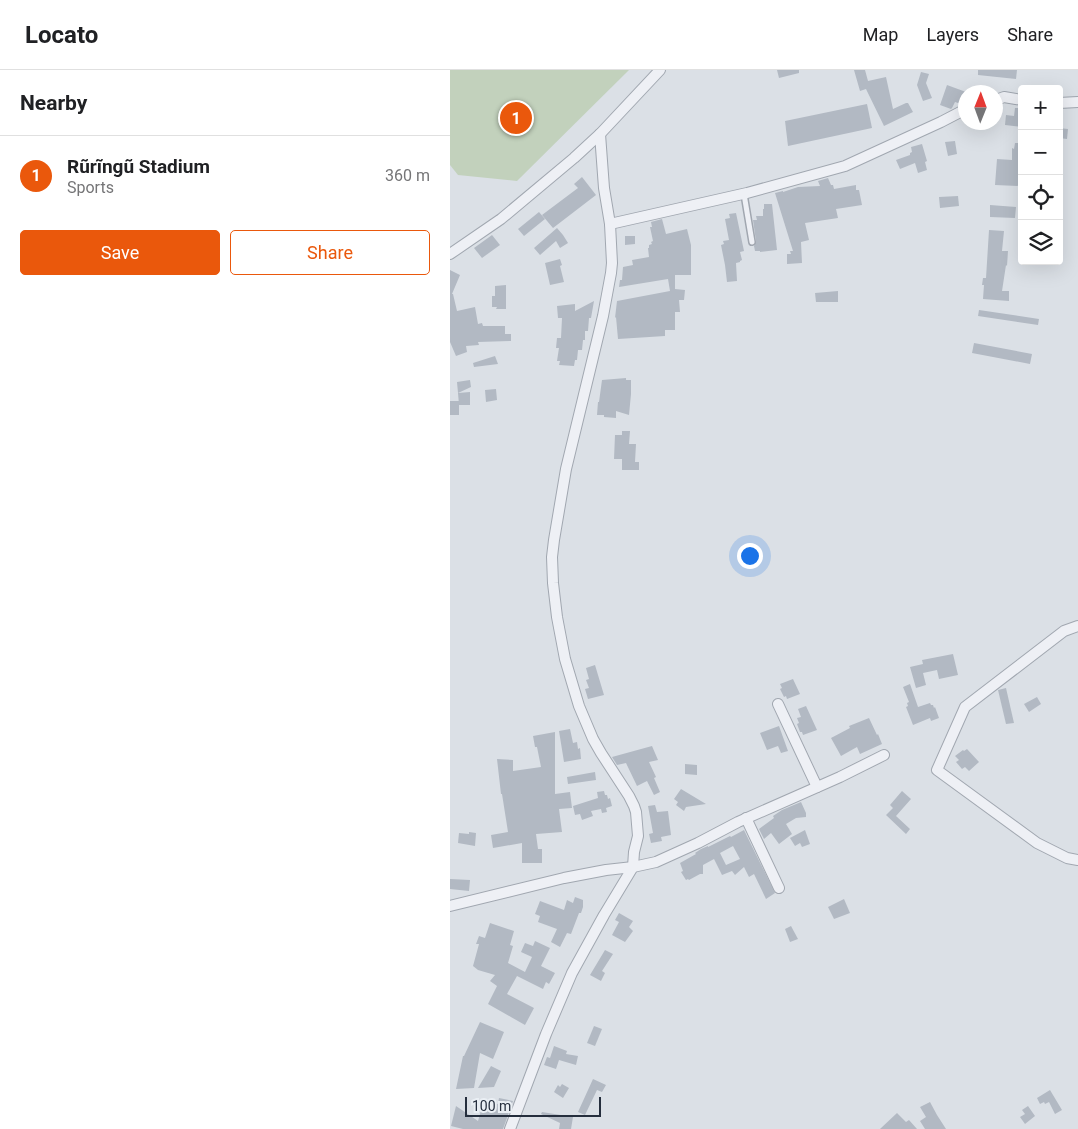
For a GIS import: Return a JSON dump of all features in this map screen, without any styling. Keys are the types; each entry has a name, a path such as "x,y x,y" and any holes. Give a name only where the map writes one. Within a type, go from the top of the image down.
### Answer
{"street":[{"path":"450,254 501,219 574,158 600,134 660,70"},
{"path":"1003,97 1018,99"},
{"path":"1063,103 1078,102"},
{"path":"610,224 744,194 846,166 958,113"},
{"path":"510,1129 572,973 633,867 638,836 636,812 629,796 600,753 584,719 565,659 553,583 552,557 566,469 604,316 612,263 610,224 604,188 600,134"},
{"path":"1078,626 1064,630 965,707 937,770 1036,843 1068,858 1078,860"},
{"path":"778,704 817,787"},
{"path":"450,906 564,878 656,862 746,818 884,755"},
{"path":"746,818 779,888"}],"lane":[{"path":"744,194 752,242"}],"green space":[{"path":"450,70 629,70 517,181 458,175 450,165"}],"building":[{"path":"777,70 799,70 799,73 779,78"},
{"path":"854,70 865,70 868,81 886,77 893,109 908,103 913,112 884,126 866,89 860,91"},
{"path":"978,70 1017,70 1016,79 978,75"},
{"path":"921,72 929,74 926,83 932,98 923,101 917,85"},
{"path":"947,85 958,89 958,103 955,102 951,109 940,105"},
{"path":"867,104 872,128 788,146 785,121"},
{"path":"1015,108 1018,108 1018,127 1005,125 1006,115 1014,116"},
{"path":"1063,128 1068,129 1067,139 1063,138"},
{"path":"955,141 957,154 948,156 945,142"},
{"path":"1015,143 1018,143 1018,186 995,185 997,159 1012,160 1012,148 1014,149"},
{"path":"922,144 927,161 925,162 927,170 918,173 915,163 900,169 896,160 910,155 912,152 911,147"},
{"path":"582,177 596,195 553,228 542,215 578,188 574,184"},
{"path":"828,178 834,189 856,185 862,205 836,209 838,218 805,223 809,240 801,242 802,263 787,264 787,254 791,254 790,251 793,251 775,193 798,187 820,186 818,181"},
{"path":"958,196 959,206 940,208 939,197"},
{"path":"764,204 772,204 777,250 760,252 755,251 756,241 753,220 757,220 756,216 763,216"},
{"path":"990,205 1016,207 1015,218 990,217"},
{"path":"539,212 545,219 524,236 518,229"},
{"path":"736,213 744,251 740,252 742,260 736,263 737,281 727,282 721,245 724,244 723,241 729,240 725,219 730,218 729,214"},
{"path":"662,219 666,234 687,229 691,245 691,275 675,275 675,289 685,290 684,300 679,300 680,312 675,312 675,330 665,330 665,336 618,339 615,318 617,301 670,291 668,279 619,287 620,280 622,280 623,267 633,265 632,260 649,257 648,248 653,241 650,227 652,227 651,222"},
{"path":"557,228 568,243 560,248 556,241 540,255 534,248"},
{"path":"989,230 1004,231 1002,251 1008,251 1002,291 1009,291 1009,301 983,299 984,285 982,285 983,278 986,278"},
{"path":"492,235 500,245 482,258 474,248"},
{"path":"625,236 635,236 635,244 625,245"},
{"path":"560,259 564,282 550,285 545,263"},
{"path":"450,270 460,275 452,294 457,311 475,307 478,324 482,323 483,326 505,326 505,334 511,334 511,341 478,342 479,345 466,346 467,352 456,356 450,342"},
{"path":"506,285 506,309 492,307 492,296 495,296 495,286"},
{"path":"838,291 838,302 816,302 815,293"},
{"path":"594,301 591,318 589,318 588,331 585,331 582,350 578,350 574,366 559,365 560,361 557,361 559,348 556,348 557,338 561,338 562,318 558,318 557,306 575,304 575,311"},
{"path":"979,310 1039,319 1038,325 978,316"},
{"path":"974,343 1032,354 1030,364 972,353"},
{"path":"495,356 498,364 474,367 473,363"},
{"path":"626,378 626,380 631,380 629,415 616,411 616,418 597,415 602,380"},
{"path":"470,380 471,387 458,393 457,382"},
{"path":"496,389 497,400 486,402 485,390"},
{"path":"470,392 470,405 459,405 458,393"},
{"path":"450,401 459,401 459,415 450,415"},
{"path":"622,431 630,431 629,444 636,444 635,462 639,462 639,470 622,470 622,459 614,459 615,435 622,435"},
{"path":"953,654 958,675 939,679 937,670 923,673 926,685 916,688 910,667 923,664 922,660"},
{"path":"595,665 604,695 588,699 585,689 589,688 586,680 589,679 586,668"},
{"path":"793,679 800,694 787,699 780,689 782,688 780,684"},
{"path":"910,684 918,707 930,703 935,707 939,718 931,721 930,718 913,725 906,707 909,702 903,687"},
{"path":"1006,688 1014,723 1006,724 998,690"},
{"path":"1037,697 1041,704 1029,712 1024,704"},
{"path":"806,706 817,730 803,735 797,724 799,723 797,718 801,717 798,709"},
{"path":"869,718 882,744 860,754 857,747 841,756 831,738 850,728 849,726"},
{"path":"779,726 788,751 781,753 778,746 767,750 760,733"},
{"path":"570,729 573,743 577,742 578,749 580,748 581,759 564,762 559,731"},
{"path":"555,732 555,794 570,792 572,808 559,809 562,832 536,834 538,849 542,849 542,863 522,863 522,843 493,848 491,835 508,832 497,759 513,760 513,771 541,767 533,736"},
{"path":"652,746 658,760 649,762 660,792 654,795 647,781 637,786 626,763 617,765 612,757"},
{"path":"967,749 979,762 969,771 965,767 962,769 956,762 959,760 955,756"},
{"path":"685,764 697,765 697,775 685,774"},
{"path":"595,772 596,780 568,784 567,777"},
{"path":"681,789 706,804 686,807 684,811 676,805 678,802 674,799"},
{"path":"604,791 608,799 610,798 612,806 606,808 607,812 602,813 601,809 591,811 593,816 582,820 580,814 575,815 573,806 598,798 597,792"},
{"path":"902,791 911,799 896,816 910,829 906,834 886,815 893,808 890,805"},
{"path":"801,802 806,817 796,818 786,824 792,834 779,844 771,833 764,839 759,829 782,810"},
{"path":"655,805 657,812 668,811 671,835 661,837 662,841 651,843 649,834 653,833 648,806"},
{"path":"744,830 775,893 766,899 754,874 749,877 744,867 735,875 732,871 722,875 714,859 703,865 703,874 686,880 681,872 683,871 680,863 701,849","holes":["733,846 740,859 726,865 720,853"]},
{"path":"805,830 810,844 802,847 800,843 795,846 790,838"},
{"path":"469,832 476,833 475,846 458,843 459,833 469,834"},
{"path":"450,879 470,880 469,891 450,889"},
{"path":"575,897 583,900 583,907 571,934 567,933 560,947 551,942 557,929 538,922 540,916 535,914 540,901 564,910 567,900 573,903"},
{"path":"844,899 850,913 834,919 828,907"},
{"path":"619,913 633,921 629,927 633,931 625,942 612,935 619,922 615,920"},
{"path":"490,923 514,931 510,945 513,946 508,963 525,972 532,957 521,952 525,943 533,946 535,941 550,948 541,966 555,973 549,984 546,982 543,989 517,976 507,994 534,1008 525,1025 488,1004 497,986 490,981 495,975 478,970 473,966 479,944 476,944 479,936 485,938"},
{"path":"791,926 798,939 790,942 785,929"},
{"path":"605,950 613,954 602,971 605,973 601,981 590,975"},
{"path":"480,1022 504,1032 493,1059 480,1053 474,1088 456,1089 463,1056"},
{"path":"594,1026 602,1029 595,1046 587,1043"},
{"path":"554,1046 567,1051 566,1054 578,1056 576,1065 559,1060 556,1069 544,1065 547,1057 550,1058"},
{"path":"491,1066 501,1071 494,1087 478,1088"},
{"path":"593,1079 606,1085 602,1092 597,1090 585,1115 578,1112"},
{"path":"562,1084 569,1088 563,1098 554,1092 558,1085 560,1087"},
{"path":"1050,1090 1062,1110 1055,1114 1049,1102 1040,1104 1037,1098"},
{"path":"499,1098 513,1101 503,1129 463,1129 451,1126 456,1106 478,1121 484,1100 498,1104"},
{"path":"930,1102 946,1129 925,1129 920,1121 926,1117 920,1107"},
{"path":"1028,1106 1035,1116 1025,1124 1020,1117 1025,1114 1022,1110"},
{"path":"542,1112 573,1117 571,1129 559,1129 560,1123 541,1114"},
{"path":"897,1113 906,1122 909,1120 917,1129 880,1129"}],"place":[{"name":"Rũrĩngũ Stadium","path":"516,118"}]}
